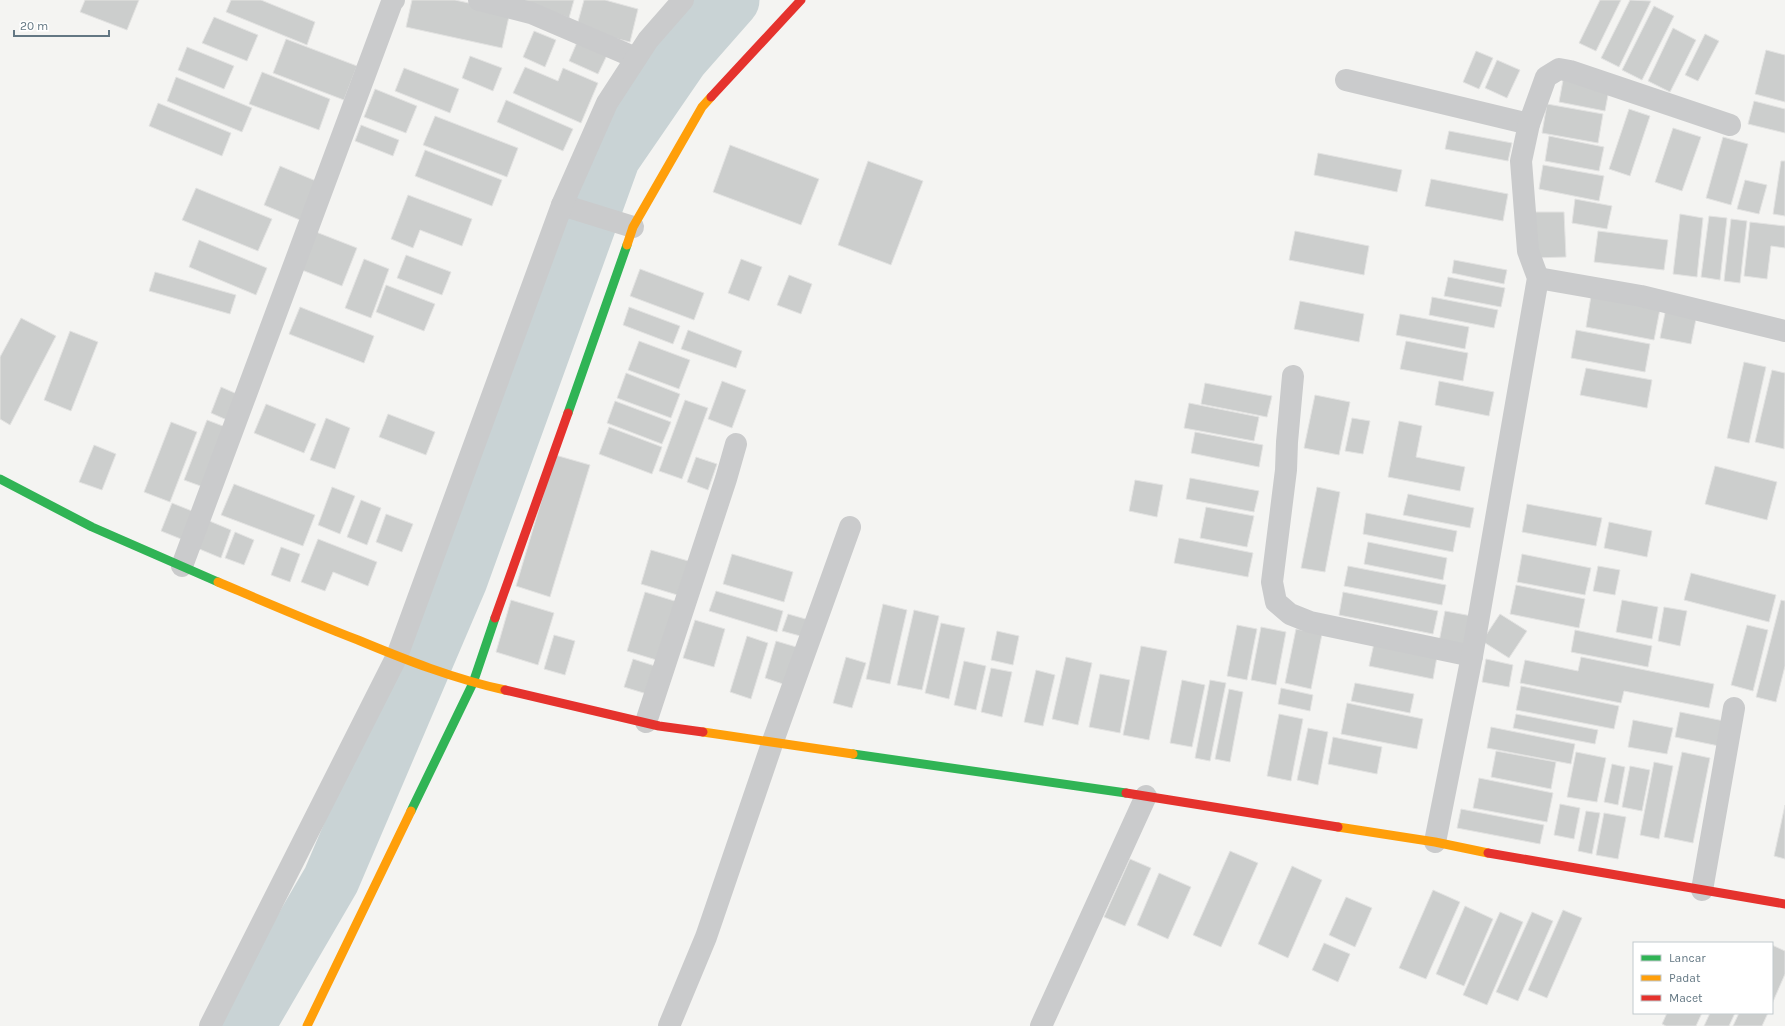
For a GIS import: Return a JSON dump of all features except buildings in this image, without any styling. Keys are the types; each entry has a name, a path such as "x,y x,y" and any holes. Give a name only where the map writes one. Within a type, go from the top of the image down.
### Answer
{"street":[{"path":"479,0 531,13 636,58"},
{"path":"210,1026 397,656 572,208 607,103 648,40 683,0"},
{"path":"307,1026 473,683 523,536 579,384 633,227 702,108 801,0"},
{"path":"182,566 391,1"},
{"path":"1435,842 1472,656 1538,278 1528,252 1524,216 1521,161 1529,124 1546,77 1559,69 1570,70 1730,125"},
{"path":"1346,80 1529,124"},
{"path":"572,208 633,227"},
{"path":"1538,278 1641,296 1785,331"},
{"path":"1293,376 1286,470 1272,582 1276,602 1290,614 1310,622 1472,656"},
{"path":"646,722 726,479 736,444"},
{"path":"0,479 92,527 280,609 397,656 473,683 646,722 1146,796 1435,842 1785,904"},
{"path":"669,1026 706,936 773,742 850,527"},
{"path":"1702,890 1734,708"},
{"path":"1041,1026 1146,796"}],"waterway":[{"path":"246,1026 331,880 459,580 612,157 680,58 731,0"}],"traffic: fast":[{"path":"568,413 627,245"},
{"path":"0,479 92,527 218,582"},
{"path":"411,811 473,683 495,618"},
{"path":"853,754 1126,793"}],"traffic: slow":[{"path":"627,245 633,227 702,107 711,97"},
{"path":"218,582 412,662 449,675 505,690"},
{"path":"703,732 853,754"},
{"path":"307,1026 411,811"},
{"path":"1338,827 1435,842 1488,853"}],"traffic: jam":[{"path":"711,97 801,0"},
{"path":"495,618 568,413"},
{"path":"505,690 659,726 703,732"},
{"path":"1126,793 1338,827"},
{"path":"1488,853 1785,904"}]}
